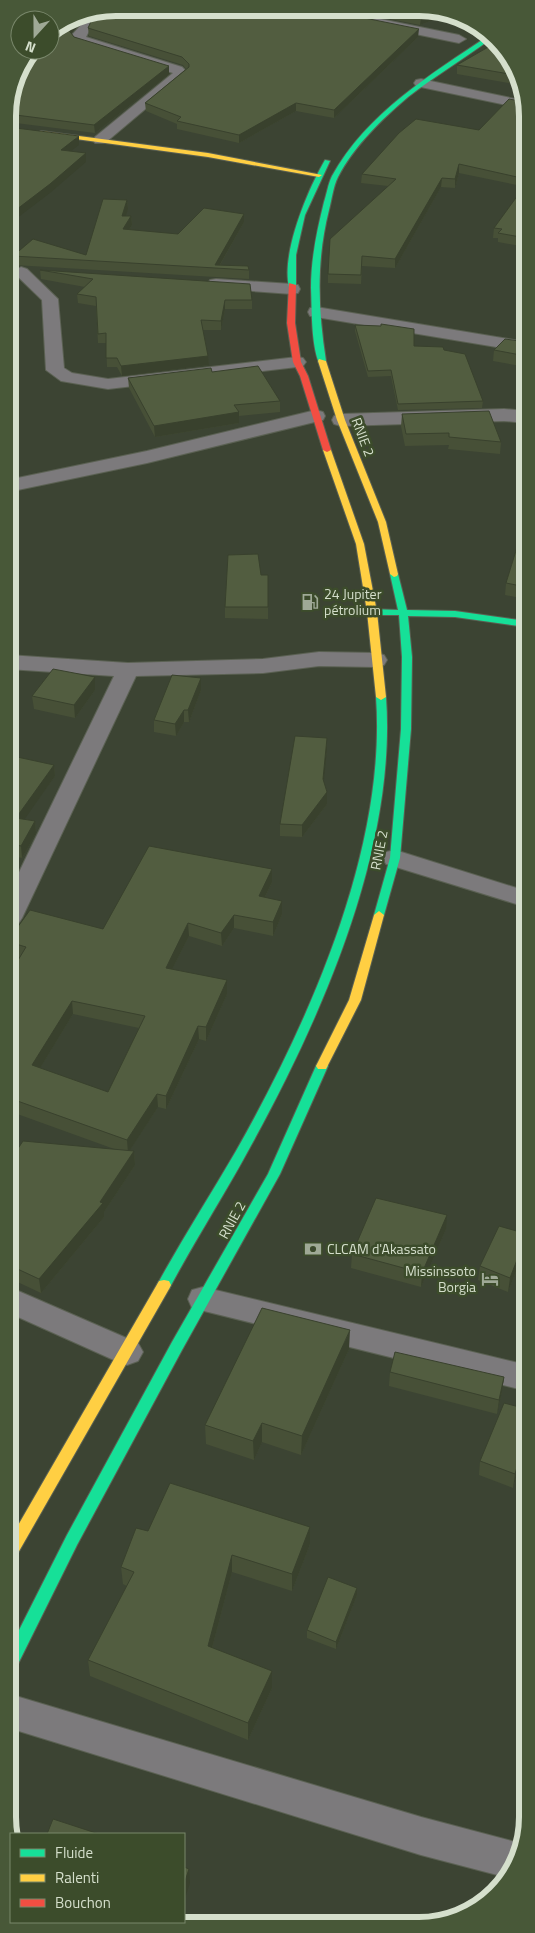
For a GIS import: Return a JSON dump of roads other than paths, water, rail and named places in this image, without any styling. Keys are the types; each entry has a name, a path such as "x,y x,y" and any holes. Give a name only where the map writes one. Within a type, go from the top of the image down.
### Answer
{"main road":[{"path":"444,50 465,36"},
{"name":"RNIE 2","path":"16,1653 72,1540 203,1299 241,1236 274,1174 314,1083 355,1000 395,858 406,729 407,657 403,613 382,522 341,420 324,370 313,283 318,240 335,176 366,134 421,83 484,41"},
{"path":"32,132 208,155 319,174"},
{"name":"RNIE 2","path":"16,1542 65,1455 127,1352 182,1251 242,1151 316,1005 346,926 363,863 378,794 382,713 372,612 360,544 297,362 291,323 293,255 302,215 319,174 334,150"},
{"path":"372,612 455,614 519,623"}],"street":[{"path":"352,16 465,36"},
{"path":"84,22 87,23 87,26 77,37 81,40 176,70 180,73 100,140"},
{"path":"421,83 518,103"},
{"path":"16,271 50,274"},
{"path":"16,273 50,299 54,370 67,377 108,384 297,362"},
{"path":"196,283 292,289"},
{"path":"316,312 519,346"},
{"path":"341,420 504,415 519,416"},
{"path":"16,484 147,457 316,416"},
{"path":"16,663 128,670 263,666 319,659 376,660"},
{"path":"16,903 128,670"},
{"path":"395,858 519,897"},
{"path":"203,1299 519,1376"},
{"path":"16,1302 127,1352"},
{"path":"16,1713 421,1836 509,1859"}],"place":[{"name":"24 Jupiter pétrolium","path":"310,602"},
{"name":"CLCAM d'Akassato","path":"313,1249"},
{"name":"Missinssoto Borgia","path":"490,1279"}]}
